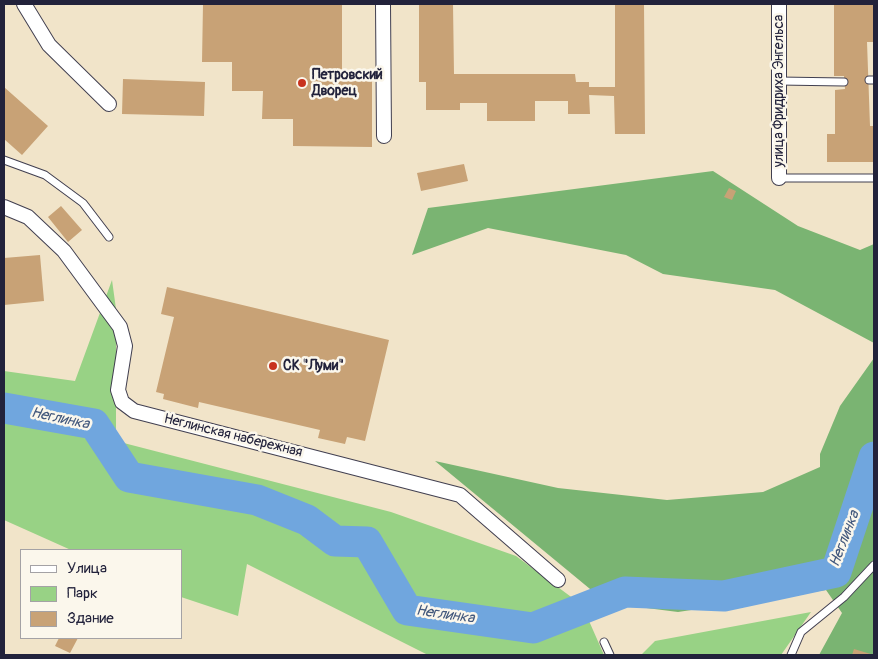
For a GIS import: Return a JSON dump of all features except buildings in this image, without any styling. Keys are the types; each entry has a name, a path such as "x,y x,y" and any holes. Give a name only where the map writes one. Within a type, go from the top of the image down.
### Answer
{"street":[{"path":"24,4 49,45 109,104"},
{"path":"383,4 384,136"},
{"name":"улица Фридриха Энгельса","path":"779,4 779,178"},
{"name":"Неглинская набережная","path":"4,207 28,217 64,251 120,327 125,346 118,390 122,402 134,411 460,495 558,580"}],"lane":[{"path":"779,81 844,82"},
{"path":"4,160 45,175 83,204 109,237"},
{"path":"779,178 874,178"},
{"path":"790,655 801,632 844,597 874,564"},
{"path":"604,642 610,655"}],"green space":[{"path":"713,171 798,226 860,250 874,244 874,343 775,290 663,274 626,255 488,228 412,255 428,208"},
{"path":"112,280 116,309 116,441 391,512 516,556 582,605 604,655 428,655 247,564 238,616 182,597 182,549 69,549 4,520 4,371 75,381"},
{"path":"874,358 874,655 819,655 842,613 826,590 678,612 607,603 435,461 558,488 667,500 763,492 820,467 820,454 840,406"},
{"path":"811,612 781,655 641,655 655,641"}],"waterway":[{"name":"Неглинка","path":"4,408 94,424 129,477 257,500 307,520 335,541 367,542 407,610 533,628 625,592 724,596 836,572 874,457"}],"place":[{"name":"Петровский Дворец","path":"302,83"},
{"name":"СК \"Луми\"","path":"273,366"}]}
